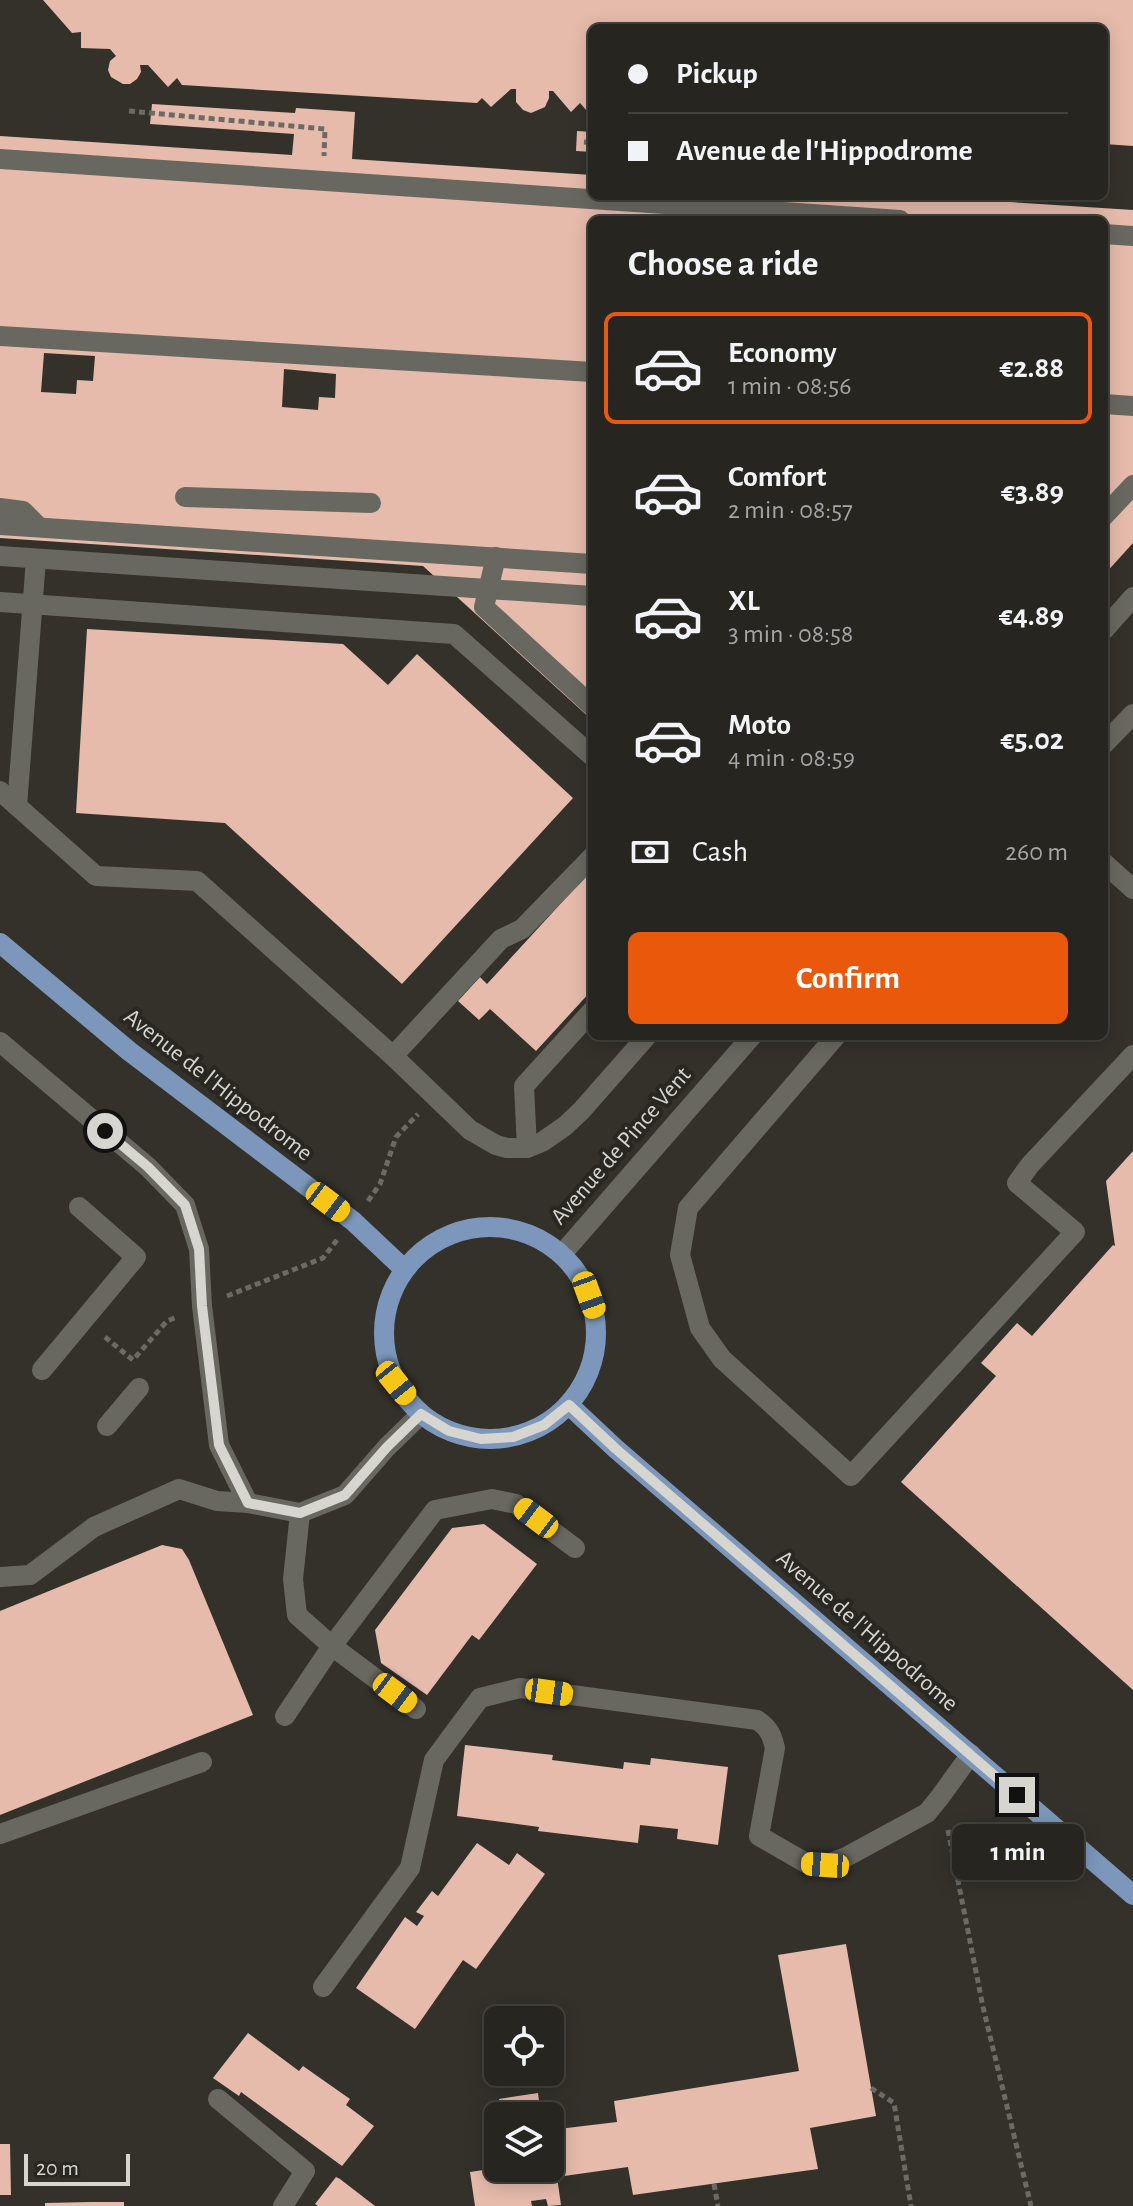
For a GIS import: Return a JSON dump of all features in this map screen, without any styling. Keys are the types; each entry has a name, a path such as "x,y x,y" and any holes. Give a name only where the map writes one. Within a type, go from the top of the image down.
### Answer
{"main road":[{"name":"Avenue de l'Hippodrome","path":"0,943 129,1051 353,1221 404,1269"},
{"path":"480,1226 524,1231 562,1254 583,1280 594,1311 596,1333 588,1377 569,1405 544,1425 513,1437 481,1439 449,1431 421,1414 396,1383 384,1345 387,1305 404,1269 437,1240 480,1226"},
{"name":"Avenue de l'Hippodrome","path":"569,1405 1133,1895"}],"street":[{"path":"0,159 588,199"},
{"path":"604,200 841,216"},
{"path":"1108,234 1133,236"},
{"path":"0,336 588,372"},
{"path":"1108,404 1133,406"},
{"path":"1108,491 1133,484"},
{"path":"1108,512 1133,484"},
{"path":"185,497 371,503"},
{"path":"0,508 23,511 39,527"},
{"path":"0,525 588,564"},
{"path":"0,556 588,596"},
{"path":"496,557 484,607 588,702"},
{"path":"17,806 36,559"},
{"path":"1108,625 1133,597"},
{"path":"0,602 454,634 588,752"},
{"path":"1108,740 1133,714"},
{"path":"0,791 96,876 197,881 393,1056 470,1130 488,1142 507,1148 527,1148 542,1142 573,1119 643,1040"},
{"path":"393,1056 501,939 522,929 588,861"},
{"path":"1108,867 1133,889"},
{"path":"527,1148 524,1086 588,1015"},
{"name":"Avenue de Pince Vent","path":"562,1254 749,1040"},
{"path":"833,1040 688,1208 680,1255 700,1328 722,1359 851,1476 1075,1232 1017,1183 1030,1165 1133,1055"},
{"path":"0,1042 148,1167 185,1205 199,1249 202,1306 219,1445 248,1503"},
{"path":"42,1370 136,1257 79,1207"},
{"path":"107,1426 139,1388"},
{"path":"0,1577 30,1575 94,1527 179,1489 217,1501 248,1503 300,1513 345,1495 421,1414"},
{"path":"285,1716 332,1646 435,1510 492,1499 516,1504 575,1548"},
{"path":"300,1513 293,1579 297,1615 332,1646 416,1709"},
{"path":"323,1987 410,1868 434,1760 480,1698 520,1688 757,1720 766,1726 775,1748 759,1836 806,1863 825,1865 846,1857 927,1813 971,1754"},
{"path":"0,1834 202,1762"},
{"path":"218,2099 305,2171 283,2206"}],"path":[{"path":"129,111 325,129 322,181"},
{"path":"584,142 588,142"},
{"path":"84,1319 133,1360 167,1321 323,1258 380,1184 396,1137 434,1096"},
{"path":"940,1797 983,2007 1031,2206"},
{"path":"871,2088 894,2103 911,2206"},
{"path":"714,2184 718,2206"}],"building":[{"path":"43,0 1133,0 1133,146 1108,144 1108,24 588,24 588,111 580,103 571,112 553,91 549,91 545,107 531,113 516,102 516,89 511,89 491,107 482,98 477,103 182,85 177,78 168,87 148,65 140,65 141,72 137,79 123,84 111,77 108,70 110,61 116,56 110,49 81,48 81,32 72,33"},
{"path":"152,104 295,113 296,108 355,112 352,159 588,175 588,200 979,200 1133,210 1133,543 1108,571 1108,216 588,216 588,716 423,566 0,538 0,136 292,155 294,134 150,124","holes":["44,353 95,356 93,381 77,380 76,394 41,392","284,369 336,374 335,398 319,397 318,410 282,407"]},
{"path":"577,131 588,132 588,152 576,151"},
{"path":"87,629 343,644 388,685 417,654 573,798 402,984 225,823 76,813"},
{"path":"586,876 588,994 536,1051 490,1009 479,1020 458,1001 480,977 487,984"},
{"path":"1133,1151 1133,1690 901,1482 996,1376 981,1363 1017,1323 1032,1336 1115,1246 1106,1181"},
{"path":"484,1524 537,1564 479,1640 472,1635 427,1695 381,1663 375,1630 452,1528"},
{"path":"162,1545 182,1549 189,1560 253,1715 0,1815 0,1611"},
{"path":"465,1745 553,1755 552,1760 623,1769 624,1762 650,1765 651,1758 728,1767 718,1845 677,1839 678,1829 640,1825 638,1843 538,1831 539,1827 457,1816"},
{"path":"477,1843 509,1865 517,1853 545,1874 476,1969 463,1960 415,2029 356,1988 405,1917 417,1926 424,1916 416,1912 432,1891 438,1896"},
{"path":"846,1944 876,2116 810,2128 818,2169 633,2195 628,2167 564,2176 564,2128 617,2122 614,2101 799,2071 778,1955"},
{"path":"248,2033 299,2071 303,2066 350,2099 346,2105 374,2126 342,2166 241,2092 239,2096 213,2078"},
{"path":"538,2093 539,2102 499,2102 499,2099"},
{"path":"0,2144 10,2144 11,2195 0,2195"},
{"path":"484,2170 484,2182 558,2182 561,2205 548,2206 546,2199 531,2201 532,2206 475,2206 470,2172"},
{"path":"336,2177 340,2179 375,2206 315,2204"},
{"path":"124,2202 124,2206 45,2206 45,2203"}],"route":[{"path":"105,1131 148,1167 185,1205 199,1249 202,1306 219,1445 248,1503 300,1513 345,1495 421,1414 449,1431 481,1439 513,1437 544,1425 569,1405 1017,1795"}]}
